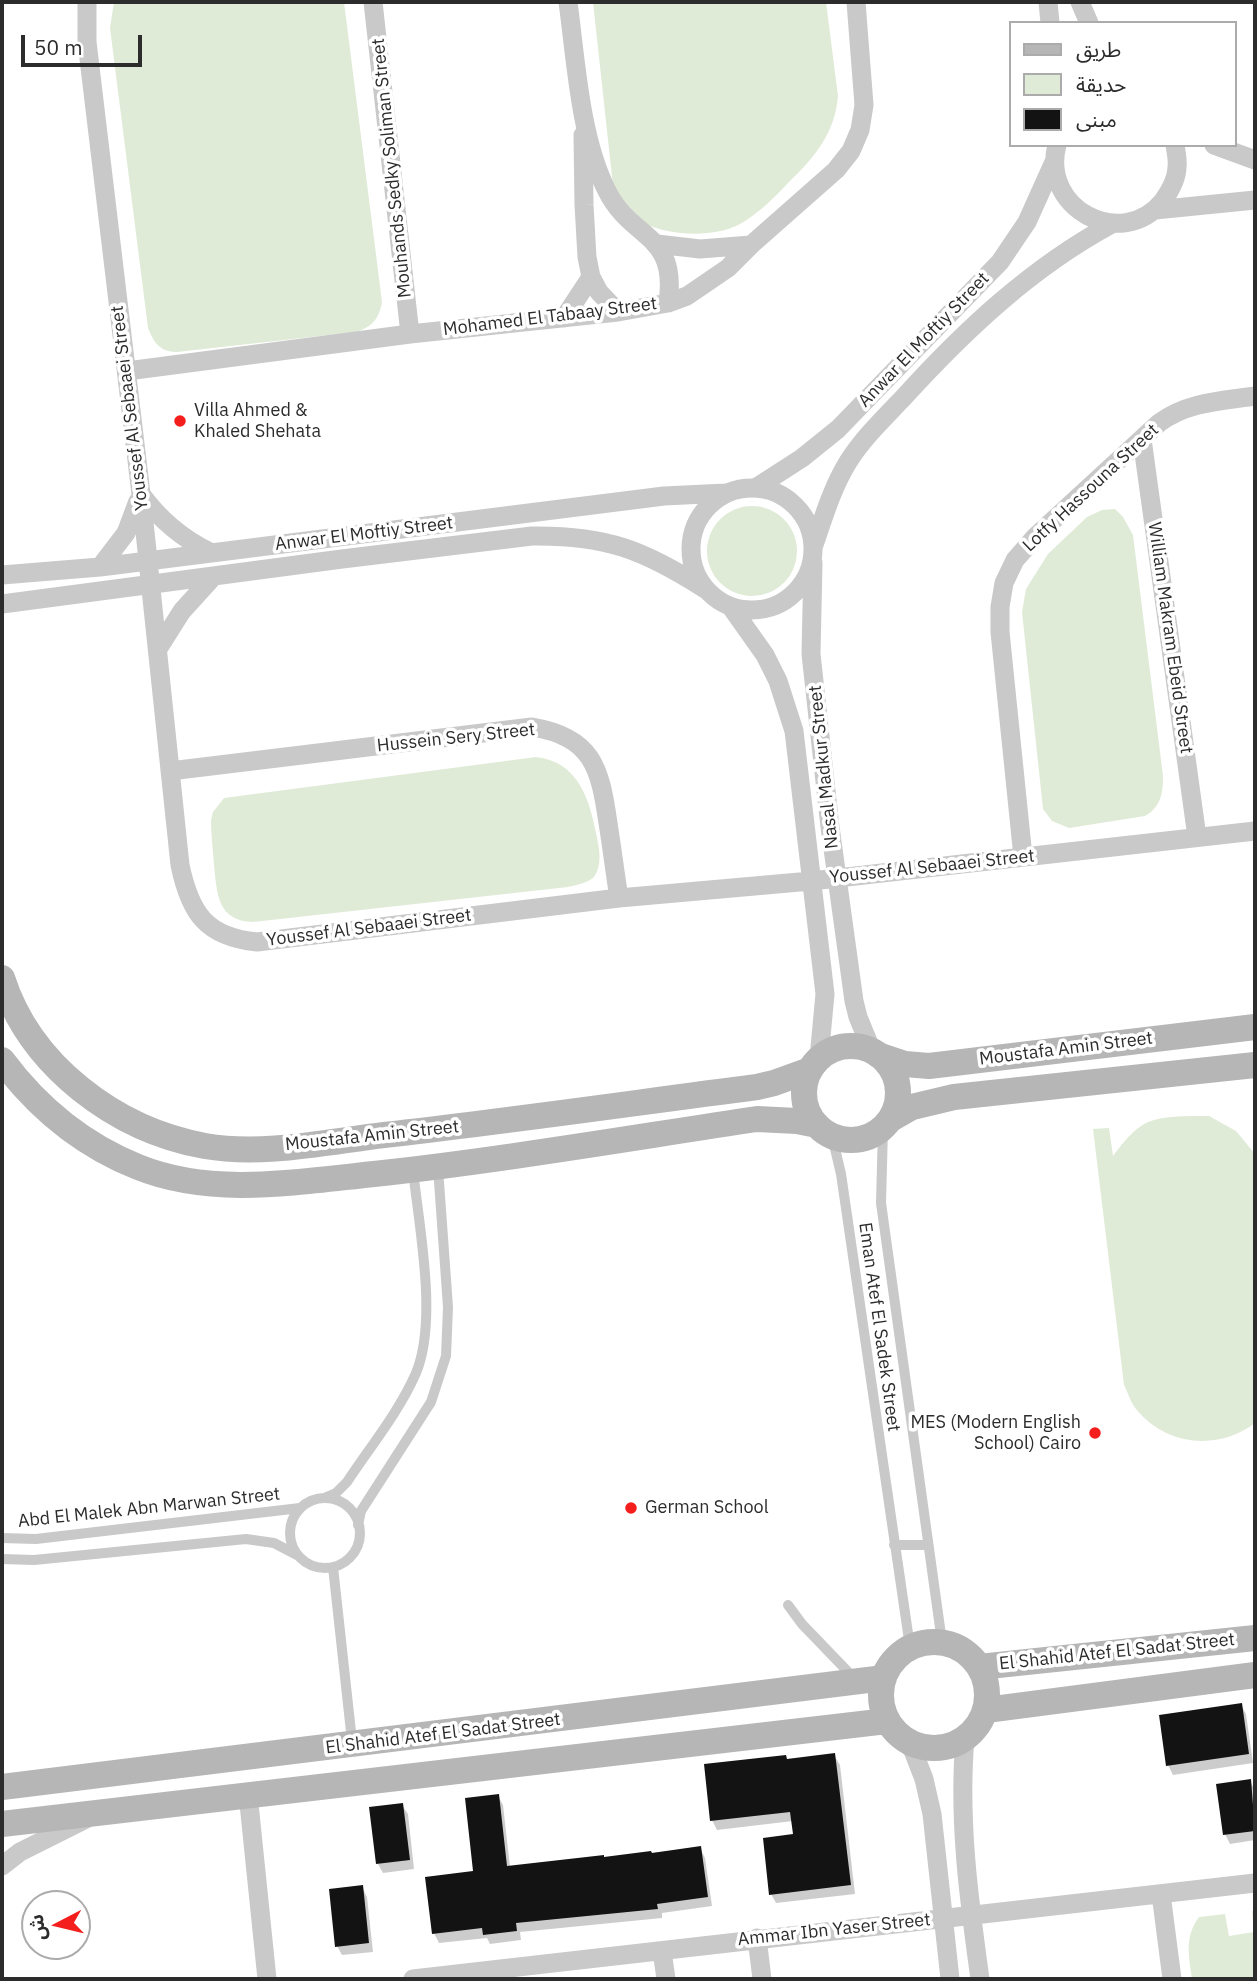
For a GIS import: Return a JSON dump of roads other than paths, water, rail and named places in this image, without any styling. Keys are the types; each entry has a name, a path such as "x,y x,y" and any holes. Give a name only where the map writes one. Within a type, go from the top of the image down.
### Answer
{"street":[{"name":"Youssef Al Sebaaei Street","path":"86,2 87,43 141,494 180,865 185,892 196,912 214,930 234,940 257,942 619,898 811,881 1255,831"},
{"name":"Mouhands Sedky Soliman Street","path":"373,2 410,334"},
{"path":"568,2 584,120 598,169 608,193 621,211 657,244 666,259 669,270 668,303"},
{"name":"Mohamed El Tabaay Street","path":"127,371 410,334 618,312 668,303 687,296 719,276 836,170 850,151 860,130 864,105 856,2"},
{"path":"1048,2 1050,21"},
{"path":"1080,2 1089,21"},
{"path":"584,120 582,172 587,257 591,277 599,292 618,312"},
{"path":"1155,210 1171,191 1177,167 1175,147"},
{"path":"1219,147 1255,160"},
{"path":"1055,154 1058,185 1071,204 1089,218 1112,224"},
{"name":"Anwar El Moftiy Street","path":"757,487 802,458 838,429 1000,262 1027,222 1055,154"},
{"path":"1155,210 1255,200"},
{"name":"Anwar El Moftiy Street","path":"813,554 831,494 849,460 897,404 957,342 1061,253 1112,224 1134,221 1155,210"},
{"path":"657,244 700,249 751,245"},
{"path":"564,318 591,277"},
{"name":"Lotfy Hassouna Street","path":"1023,857 1000,632 1004,583 1015,560 1034,537 1175,411 1255,396"},
{"name":"William Makram Ebeid Street","path":"1142,439 1197,837"},
{"path":"757,487 778,492 797,505 809,524 813,554 806,580 796,593 781,604 756,610 731,607 705,589 695,572 691,554 692,535 699,518 710,503 726,493 757,487"},
{"name":"Anwar El Moftiy Street","path":"2,575 100,567 664,496 726,493"},
{"path":"100,567 126,533 141,494 171,528 190,542 211,552"},
{"name":"Anwar El Moftiy Street","path":"2,604 532,536 562,536 620,544 674,569 705,589"},
{"name":"Nasal Madkur Street","path":"813,554 811,654 837,877 856,1009 875,1053"},
{"path":"158,649 182,611 212,578"},
{"name":"Nasal Madkur Street","path":"731,607 765,655 779,681 794,731 825,994 815,1064"},
{"name":"Hussein Sery Street","path":"170,771 532,727 553,731 583,749 597,768 603,789 619,898"},
{"name":"Moustafa Amin Street","path":"2,978 15,1011 29,1034 78,1086 118,1115 142,1128 177,1140 207,1146 244,1149 421,1132 757,1087 774,1083 815,1064"},
{"name":"Moustafa Amin Street","path":"875,1053 905,1064 929,1066 1255,1027"},
{"path":"845,1046 859,1046 875,1053 891,1068 897,1084 897,1102 887,1123 867,1137 849,1140 824,1130 807,1108 804,1089 815,1064 831,1050 845,1046"},
{"name":"Moustafa Amin Street","path":"2,1060 19,1083 53,1116 97,1147 139,1168 198,1182 242,1185 426,1168 757,1119 797,1121 824,1130"},
{"name":"Moustafa Amin Street","path":"887,1123 912,1107 954,1097 1255,1065"},
{"path":"421,1132 426,1168"},
{"name":"El Shahid Atef El Sadat Street","path":"979,1667 1255,1638"},
{"path":"926,1642 942,1642 957,1646 970,1655 979,1667 987,1688 986,1710 978,1726 965,1739 952,1746 924,1748 897,1734 887,1721 881,1692 871,1680 910,1647 926,1642"},
{"path":"986,1710 1255,1675"},
{"name":"El Shahid Atef El Sadat Street","path":"2,1787 871,1680"},
{"name":"El Shahid Atef El Sadat Street","path":"2,1824 887,1721"},
{"path":"965,1739 962,1808 971,1915 980,1979"},
{"path":"910,1743 924,1779 932,1814 950,1979"},
{"path":"279,1753 277,1773 283,1790"},
{"path":"245,1758 254,1775 248,1794 267,1979"},
{"name":"El Shahid Atef El Sadat Street","path":"2,1866 20,1852 101,1811"},
{"name":"Ammar Ibn Yaser Street","path":"413,1979 471,1976 757,1938 1255,1883"},
{"path":"1161,1894 1172,1979"},
{"path":"757,1938 762,1979"},
{"path":"662,1951 666,1979"}],"lane":[{"name":"Eman Atef El Sadek Street","path":"887,1123 881,1203 942,1642"},
{"name":"Eman Atef El Sadek Street","path":"824,1130 844,1188 910,1647"},
{"name":"Abd El Malek Abn Marwan Street","path":"298,1555 293,1548 291,1522 300,1508 307,1503 336,1493 347,1482 407,1392 423,1349 427,1307 426,1168"},
{"path":"2,1559 34,1560 246,1539 274,1543 314,1566 333,1567 352,1554 359,1540 361,1511 431,1402 446,1356 448,1307 426,1168"},
{"path":"324,1498 349,1508 358,1525"},
{"name":"Abd El Malek Abn Marwan Street","path":"2,1538 36,1539 300,1508"},
{"path":"894,1545 928,1545"},
{"path":"333,1567 352,1745"},
{"path":"788,1605 802,1624 871,1680"}],"place":[{"name":"Villa Ahmed & Khaled Shehata","path":"180,421"},
{"name":"MES (Modern English School) Cairo","path":"1095,1433"},
{"name":"German School","path":"631,1508"}]}
